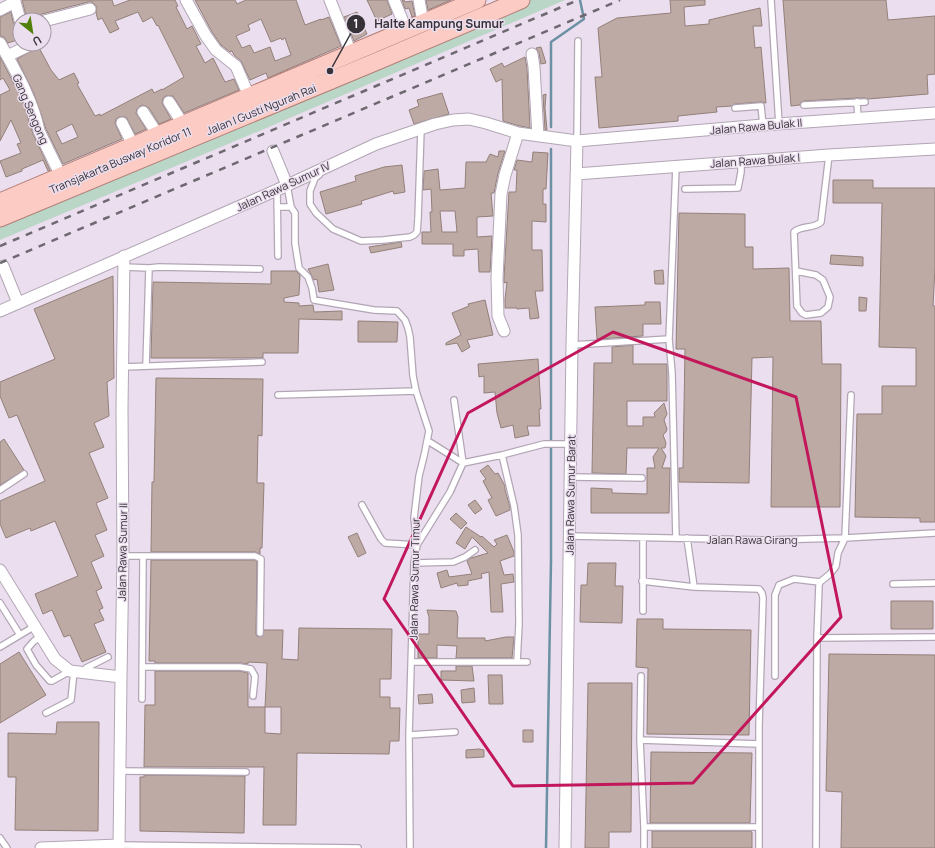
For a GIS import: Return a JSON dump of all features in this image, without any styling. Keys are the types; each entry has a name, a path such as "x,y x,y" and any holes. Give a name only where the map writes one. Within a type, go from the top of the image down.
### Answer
{"main road":[{"name":"Jalan I Gusti Ngurah Rai","path":"0,202 477,0"},
{"name":"Jalan I Gusti Ngurah Rai","path":"0,218 521,0"}],"street":[{"path":"186,0 212,45 236,66 249,96"},
{"path":"330,0 351,53"},
{"path":"394,0 406,30"},
{"path":"419,0 423,22"},
{"path":"0,10 15,1 18,12"},
{"path":"52,19 90,9"},
{"name":"Gang Sengong","path":"0,43 28,97 39,130 61,176"},
{"path":"7,56 15,52"},
{"path":"532,54 538,136"},
{"path":"169,102 182,124"},
{"path":"143,112 158,135"},
{"name":"Jalan Rawa Bulak II","path":"577,141 763,125 935,113"},
{"name":"Jalan Rawa Sumur IV","path":"0,311 124,261 376,144 441,123 460,119 486,123 518,133 577,141"},
{"path":"122,123 133,145"},
{"path":"504,331 498,316 497,278 502,188 518,133"},
{"name":"Jalan Rawa Sumur Barat","path":"565,848 570,477 565,444 572,345 577,141"},
{"name":"Jalan Rawa Bulak I","path":"576,174 741,161 935,149"},
{"path":"273,151 282,188"},
{"name":"Jalan Rawa Sumur II","path":"119,846 120,677 123,556 122,409 124,261"},
{"path":"3,266 18,303"},
{"path":"1,574 55,659 76,671 120,677"},
{"path":"41,848 119,846"}],"lane":[{"path":"285,92 309,85 374,59 506,0"},
{"path":"771,0 779,124"},
{"path":"577,141 578,41"},
{"path":"858,102 858,118"},
{"path":"804,106 865,102"},
{"path":"735,108 761,106 763,125"},
{"path":"341,160 315,178 310,191 310,204 316,213 333,229 361,240 383,240 410,237 417,232 421,129"},
{"path":"796,271 816,275 823,280 830,297 828,307 822,313 806,315 802,313 797,306 794,232 798,229 818,224 820,222 829,155"},
{"path":"685,189 738,188 741,172 741,161"},
{"path":"676,167 669,339 672,373 676,538"},
{"path":"277,208 291,207 282,188"},
{"path":"278,256 277,208 282,188"},
{"name":"Jalan Rawa Sumur Timur","path":"291,207 294,210 295,215 295,243 299,268 308,277 314,300 374,310 397,311 405,320 410,337 413,376 416,391 429,431 419,476 414,518 417,545 414,563 409,735 410,848"},
{"path":"124,261 149,268 260,269"},
{"path":"146,366 149,268"},
{"path":"572,345 669,339"},
{"path":"123,367 262,362"},
{"path":"278,395 416,391"},
{"path":"816,848 818,591 820,582 830,574 836,566 838,553 845,538 851,395"},
{"path":"362,505 380,538 385,543 417,545 450,492 463,463 454,400"},
{"path":"428,441 463,463 544,444 565,444"},
{"path":"502,455 514,506 518,535 519,624 517,662"},
{"path":"0,490 24,474"},
{"path":"570,477 642,478"},
{"name":"Jalan Rawa Girang","path":"570,536 768,540 845,538 935,533"},
{"path":"643,538 643,610"},
{"path":"687,538 694,587"},
{"path":"414,563 453,562 465,557 475,550"},
{"path":"123,556 259,557 261,559 260,633"},
{"path":"142,699 143,556"},
{"path":"775,676 775,595 779,585 794,580 820,582"},
{"path":"642,581 694,587 759,589 762,593 764,598 759,744 759,848"},
{"path":"893,584 935,583"},
{"path":"0,603 20,635"},
{"path":"0,647 34,626"},
{"path":"42,637 34,641 27,649 42,673 52,682 108,658"},
{"path":"817,638 935,638"},
{"path":"412,662 527,662"},
{"path":"142,667 240,667 251,669 255,676 253,696"},
{"path":"46,713 71,700 76,671"},
{"path":"641,676 640,740 644,848"},
{"path":"409,735 455,732"},
{"path":"640,740 759,744"},
{"path":"120,772 246,772"},
{"path":"644,827 759,827"},
{"path":"0,838 6,848"},
{"path":"119,846 358,848"}],"highlighted area":[{"path":"613,332 796,397 841,617 693,783 513,786 384,599 468,413"}],"green space":[{"path":"522,0 565,0 0,240 0,218"}],"building":[{"path":"22,0 112,0 114,6 130,0 175,0 178,6 176,7 187,29 192,26 201,44 196,46 205,63 213,58 225,82 234,79 239,90 184,113 173,96 166,96 163,98 162,103 171,119 159,124 149,108 143,105 140,106 136,113 146,129 135,134 126,117 119,117 116,119 115,123 122,139 63,164 46,129 34,94 17,59 29,52 41,52 51,70 59,80 74,73 79,83 77,84 95,116 100,114 100,116 152,89 154,93 162,90 184,77 158,25 157,26 152,17 143,22 138,12 115,21 119,29 110,33 102,18 98,20 96,13 97,7 92,2 50,12 25,12","holes":["72,124 78,137 62,144 56,132"]},
{"path":"195,0 235,0 237,4 246,0 296,0 305,25 329,17 341,46 268,78 266,73 250,80 241,61 232,51 230,52 221,45 212,32","holes":["261,19 271,42 285,38 291,55 275,61 270,47 254,53 250,45 242,48 236,36 250,30 248,25"]},
{"path":"367,0 387,0 392,14 377,21"},
{"path":"402,0 405,2 412,1 415,16 412,17 409,8 405,9"},
{"path":"426,0 451,0 428,10"},
{"path":"670,0 705,0 705,5 684,7 685,26 709,24 709,20 760,8 762,26 753,26 755,48 761,47 766,103 735,104 732,106 716,107 717,112 678,116 678,121 599,128 595,77 602,77 598,28 617,18 671,13"},
{"path":"783,0 886,0 888,20 935,16 935,74 927,75 928,94 868,99 857,98 804,101 801,102 800,105 791,106"},
{"path":"11,12 12,42 8,43 4,37 0,36 0,17"},
{"path":"357,12 367,34 354,41 344,17"},
{"path":"541,47 546,63 541,64 539,53 536,48"},
{"path":"0,57 22,99 33,134 50,170 48,171 43,160 22,169 22,171 6,177 0,161 21,153 17,144 21,143 11,120 0,141 0,95 10,90 3,78 0,80"},
{"path":"525,57 527,68 530,128 503,121 502,79 496,82 490,69 502,63 504,67"},
{"path":"442,93 449,114 414,124 409,110 419,106 417,100"},
{"path":"546,94 545,108 547,130 545,130 543,95"},
{"path":"499,151 505,151 494,193 491,193 493,216 477,217 477,237 492,236 490,272 479,272 478,249 464,250 464,256 453,256 453,244 422,244 422,232 431,232 430,212 432,212 431,189 423,190 424,171 438,169 440,190 465,188 466,162 486,162 490,154 498,157","holes":["440,211 455,211 457,232 442,232"]},
{"path":"533,152 548,153 546,189 543,189 543,204 546,204 546,222 532,221 532,250 542,250 543,291 535,291 539,318 530,319 529,308 505,308 507,282 504,283 504,278 509,192 516,192 517,170 514,170 517,160 532,162"},
{"path":"402,165 405,192 394,194 393,191 361,201 362,204 326,214 320,192 356,181 355,176 384,167"},
{"path":"833,180 873,180 873,188 935,188 935,268 933,306 935,306 935,522 920,522 920,518 855,517 857,414 882,414 882,386 916,386 916,348 879,347 882,203 833,203"},
{"path":"679,213 745,214 745,247 753,247 753,269 789,268 790,321 821,321 822,364 841,364 840,507 771,507 773,357 752,358 749,483 679,482 679,468 683,468 685,349 676,349"},
{"path":"401,242 402,247 371,253 369,247"},
{"path":"831,255 863,257 863,266 830,264"},
{"path":"328,264 334,290 319,292 317,279 314,280 308,269"},
{"path":"663,270 664,284 655,284 654,271"},
{"path":"271,271 296,271 300,275 299,295 284,298 284,302 299,303 299,306 313,305 314,312 342,311 342,320 299,319 298,353 263,353 263,358 151,358 153,282 271,284"},
{"path":"113,276 114,378 107,382 109,416 94,423 104,447 89,453 108,498 96,503 107,530 95,535 104,556 91,562 102,588 96,591 103,608 99,610 104,620 94,624 106,652 82,662 70,635 64,637 52,610 43,614 35,594 78,576 55,521 31,531 30,528 6,538 0,524 0,501 45,481 17,415 9,418 0,396 0,382 55,359 34,309"},
{"path":"859,297 867,298 866,311 859,311"},
{"path":"485,300 493,335 467,340 470,347 462,352 457,343 446,345 446,343 461,335 452,313 469,306 468,304"},
{"path":"645,302 660,302 661,324 643,324 643,336 597,339 595,307 645,305"},
{"path":"358,321 398,322 397,342 358,342"},
{"path":"633,345 633,364 667,364 667,401 627,401 627,426 643,426 643,417 655,417 654,413 664,403 667,414 664,420 667,429 663,435 666,443 665,448 661,448 666,456 662,468 670,468 669,513 591,513 591,488 612,489 612,493 647,494 647,468 655,468 653,457 659,448 627,448 626,474 592,473 594,363 612,363 612,347"},
{"path":"538,359 541,409 539,409 540,426 527,426 529,435 515,438 513,425 501,428 497,413 495,392 484,393 484,376 479,377 478,364"},
{"path":"156,378 263,379 262,436 258,435 257,483 264,483 262,548 260,548 260,554 255,552 151,552"},
{"path":"4,439 24,470 0,485 0,442"},
{"path":"488,465 495,474 498,473 505,486 510,507 510,510 496,516 488,500 492,498 483,481 486,479 480,471"},
{"path":"475,500 482,509 475,514 468,505"},
{"path":"456,513 467,523 461,529 450,519"},
{"path":"466,527 481,537 482,536 494,547 497,544 494,540 507,535 514,552 514,556 500,561 504,575 513,574 514,582 501,584 503,612 491,612 489,572 481,574 482,578 468,581 468,585 458,586 457,583 441,588 437,573 447,570 449,577 472,574 467,561 471,558 488,553 472,537 465,549 456,543"},
{"path":"357,533 366,553 358,557 348,537"},
{"path":"151,560 254,560 257,562 256,635 258,637 262,636 264,630 283,630 282,659 298,660 299,628 392,629 391,679 380,679 380,697 390,697 390,708 400,708 399,741 390,741 389,754 297,753 296,825 263,825 264,767 144,767 145,705 155,705 155,671 240,671 248,673 248,707 265,707 267,663 155,663 155,661 149,661","holes":["265,707 281,707 281,734 265,733"]},
{"path":"588,563 616,563 615,586 623,586 622,623 580,622 581,585 587,585"},
{"path":"891,601 933,601 933,629 891,629"},
{"path":"427,610 456,611 458,617 457,638 485,638 485,641 514,637 512,658 456,658 457,646 437,645 437,658 418,658 418,634 429,634 429,617"},
{"path":"637,619 663,619 663,629 751,630 749,735 647,734 648,668 636,667"},
{"path":"19,652 46,695 0,723 0,664"},
{"path":"829,654 935,655 935,848 841,848 842,792 826,791"},
{"path":"456,666 472,666 474,681 441,680 441,671 456,671"},
{"path":"488,675 502,675 503,704 489,704"},
{"path":"588,683 632,683 631,832 609,832 609,848 585,848"},
{"path":"474,688 475,702 462,703 461,690"},
{"path":"432,694 433,703 419,704 418,695"},
{"path":"57,722 99,722 98,831 15,830 16,777 8,777 8,733 56,734"},
{"path":"523,730 533,730 533,742 523,742"},
{"path":"466,750 484,750 484,757 466,758"},
{"path":"651,752 752,753 750,823 650,823"},
{"path":"144,775 245,776 244,833 140,831 140,777 144,777"},
{"path":"652,831 750,831 752,832 752,848 652,848"}],"waterway":[{"path":"551,127 551,42 584,19 580,0"},
{"path":"546,848 551,561 551,149"}],"railway":[{"path":"0,246 578,0"},
{"path":"0,263 620,0"}],"place":[{"name":"Halte Kampung Sumur","path":"330,71"}]}
